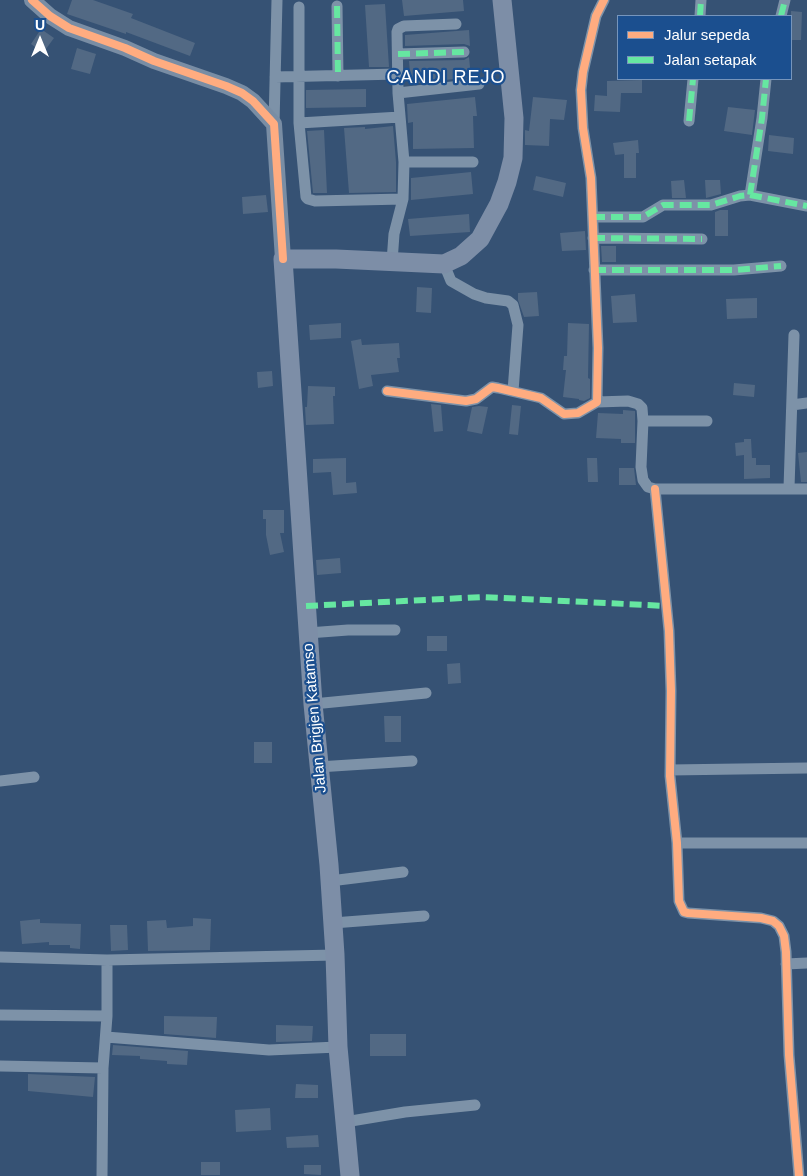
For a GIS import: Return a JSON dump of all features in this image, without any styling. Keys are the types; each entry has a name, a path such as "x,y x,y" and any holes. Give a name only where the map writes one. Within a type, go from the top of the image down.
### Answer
{"main road":[{"path":"283,259 444,264 461,256 480,239 499,204 508,182 513,158 514,118 502,0"},
{"name":"Jalan Brigjen Katamso","path":"283,259 313,704 330,881 338,1046 350,1176"}],"street":[{"path":"32,0 50,16 69,28 125,48 154,62 242,93 253,101 274,124"},
{"path":"277,0 274,124 283,259"},
{"path":"597,402 598,348 592,178 583,128 581,90 583,72 596,16 604,0"},
{"path":"700,15 701,0"},
{"path":"781,15 785,0"},
{"path":"337,6 338,76"},
{"path":"299,7 299,123 308,200 402,199"},
{"path":"392,262 394,234 402,199 404,162 398,93 398,29 401,27 456,24"},
{"path":"398,54 464,52"},
{"path":"275,77 398,74"},
{"path":"688,121 693,80"},
{"path":"750,195 766,80"},
{"path":"398,93 479,84"},
{"path":"299,123 400,117"},
{"path":"404,162 473,162"},
{"path":"593,217 643,217 663,205 711,205 740,196 750,195 807,206"},
{"path":"594,238 702,239"},
{"path":"444,264 451,282 474,294 508,301 513,305 518,325 513,391"},
{"path":"594,270 734,270 781,266"},
{"path":"789,488 794,335"},
{"path":"387,391 466,401 476,399 492,387 541,398 564,414 578,412 597,402 628,401 638,404 642,408 643,480 648,487 655,489 807,489"},
{"path":"792,404 807,403"},
{"path":"643,421 706,421"},
{"path":"655,489 669,631 670,770 677,843 679,901 684,912 761,918 773,921 779,926 784,936 789,1055 801,1141 799,1176"},
{"path":"308,633 348,630 395,630"},
{"path":"313,704 426,693"},
{"path":"318,767 412,761"},
{"path":"670,770 807,768"},
{"path":"0,781 34,777"},
{"path":"677,843 807,843"},
{"path":"330,881 403,872"},
{"path":"333,924 424,916"},
{"path":"0,957 107,960 335,955"},
{"path":"102,1176 103,1068 108,1016 107,960"},
{"path":"786,964 807,963"},
{"path":"0,1015 108,1016"},
{"path":"106,1037 269,1050 338,1046"},
{"path":"0,1066 103,1068"},
{"path":"345,1122 405,1112 475,1105"}],"building":[{"path":"72,0 93,0 133,14 131,18 195,43 190,56 126,32 126,34 67,14"},
{"path":"402,0 463,0 464,11 404,16"},
{"path":"385,4 389,67 369,67 365,5"},
{"path":"791,11 802,12 801,40 792,40"},
{"path":"41,29 54,38 43,53 31,44"},
{"path":"469,30 470,46 464,44 405,46 405,35"},
{"path":"77,48 96,54 90,74 71,69"},
{"path":"469,57 471,77 411,84 409,61 464,60"},
{"path":"642,80 642,93 621,93 620,112 594,111 595,95 607,96 607,81"},
{"path":"366,89 366,107 306,108 306,90"},
{"path":"475,97 477,116 473,116 474,148 413,149 413,122 408,123 407,104"},
{"path":"533,97 567,100 564,120 550,119 549,146 525,145 525,130 529,131"},
{"path":"728,107 755,110 752,135 724,131"},
{"path":"393,126 396,192 349,193 344,128 365,127 365,129"},
{"path":"324,130 327,193 313,193 307,131"},
{"path":"769,135 794,138 793,154 768,151"},
{"path":"638,140 639,153 636,153 636,178 624,178 624,154 615,155 613,143"},
{"path":"471,172 473,194 411,200 411,178"},
{"path":"536,176 566,183 563,197 533,190"},
{"path":"684,180 686,198 672,198 671,181"},
{"path":"705,180 720,180 721,194 706,198"},
{"path":"266,195 268,212 243,214 242,197"},
{"path":"728,210 728,236 715,236 715,212"},
{"path":"469,214 470,232 410,236 408,219"},
{"path":"585,231 586,250 562,251 560,233"},
{"path":"601,246 616,246 616,262 602,262"},
{"path":"417,287 432,288 431,313 416,312"},
{"path":"537,292 539,316 524,317 518,300 518,293"},
{"path":"635,294 637,322 613,323 611,296"},
{"path":"757,298 757,318 727,319 726,299"},
{"path":"341,323 341,338 310,340 309,325"},
{"path":"568,323 589,324 588,378 590,379 590,398 584,401 563,397 566,370 563,370 564,356 567,356"},
{"path":"361,339 362,345 399,343 400,358 397,358 399,372 371,375 373,386 359,389 351,341"},
{"path":"272,371 273,386 258,388 257,372"},
{"path":"734,383 755,385 754,397 733,395"},
{"path":"308,386 335,387 335,396 333,396 334,424 306,425 305,407 307,407"},
{"path":"431,404 441,405 443,431 434,432"},
{"path":"512,405 521,406 518,435 509,434"},
{"path":"472,407 488,407 482,434 467,431"},
{"path":"623,410 635,411 635,443 621,443 621,439 596,438 598,413 623,414"},
{"path":"744,439 751,439 752,458 756,458 756,465 770,465 770,478 744,479 744,455 736,456 735,443 744,442"},
{"path":"807,452 807,482 801,482 798,453"},
{"path":"346,458 346,483 356,482 357,493 333,495 331,472 313,473 313,459"},
{"path":"587,458 597,458 598,482 588,482"},
{"path":"619,468 634,468 636,485 619,485"},
{"path":"263,510 284,510 284,533 280,533 284,552 270,555 266,535 266,519 263,519"},
{"path":"340,558 341,573 317,575 316,560"},
{"path":"427,636 447,636 447,651 427,651"},
{"path":"460,663 461,683 448,684 447,664"},
{"path":"384,716 401,716 401,742 385,742"},
{"path":"254,742 272,742 272,763 254,763"},
{"path":"193,918 211,919 210,950 148,951 147,921 166,920 167,928 193,926"},
{"path":"40,919 40,923 81,924 80,949 70,948 70,945 49,945 49,942 22,944 20,921"},
{"path":"110,925 127,925 128,950 111,951"},
{"path":"164,1016 217,1017 216,1038 164,1034"},
{"path":"276,1025 313,1026 312,1041 276,1042"},
{"path":"370,1034 406,1034 406,1056 370,1056"},
{"path":"113,1045 188,1051 187,1065 167,1064 167,1061 140,1059 140,1056 112,1055"},
{"path":"28,1074 95,1077 93,1097 28,1091"},
{"path":"296,1084 318,1085 318,1098 295,1098"},
{"path":"270,1108 271,1130 236,1132 235,1110"},
{"path":"318,1135 319,1147 287,1148 286,1137"},
{"path":"201,1162 220,1162 220,1175 201,1175"},
{"path":"304,1165 321,1165 321,1175 304,1174"}],"marked path":[{"path":"700,15 701,0"},
{"path":"781,15 785,0"},
{"path":"337,6 338,76"},
{"path":"398,54 464,52"},
{"path":"689,121 693,80"},
{"path":"593,217 643,217 663,205 711,205 740,196 750,195 766,80"},
{"path":"750,195 807,206"},
{"path":"593,238 702,239"},
{"path":"594,270 734,270 781,266"},
{"path":"306,606 483,597 667,606"}],"cycle path":[{"path":"32,0 50,16 69,28 226,86 242,93 253,101 274,124 283,259"},
{"path":"387,391 466,401 476,399 492,387 541,398 564,414 578,413 597,402 598,348 591,178 583,128 581,90 583,72 596,16 604,0"},
{"path":"655,489 669,631 671,691 670,776 677,843 679,901 684,912 688,913 761,918 773,921 779,926 784,936 789,1055 799,1176"}],"district":[{"name":"CANDI REJO","path":"446,78"}]}
